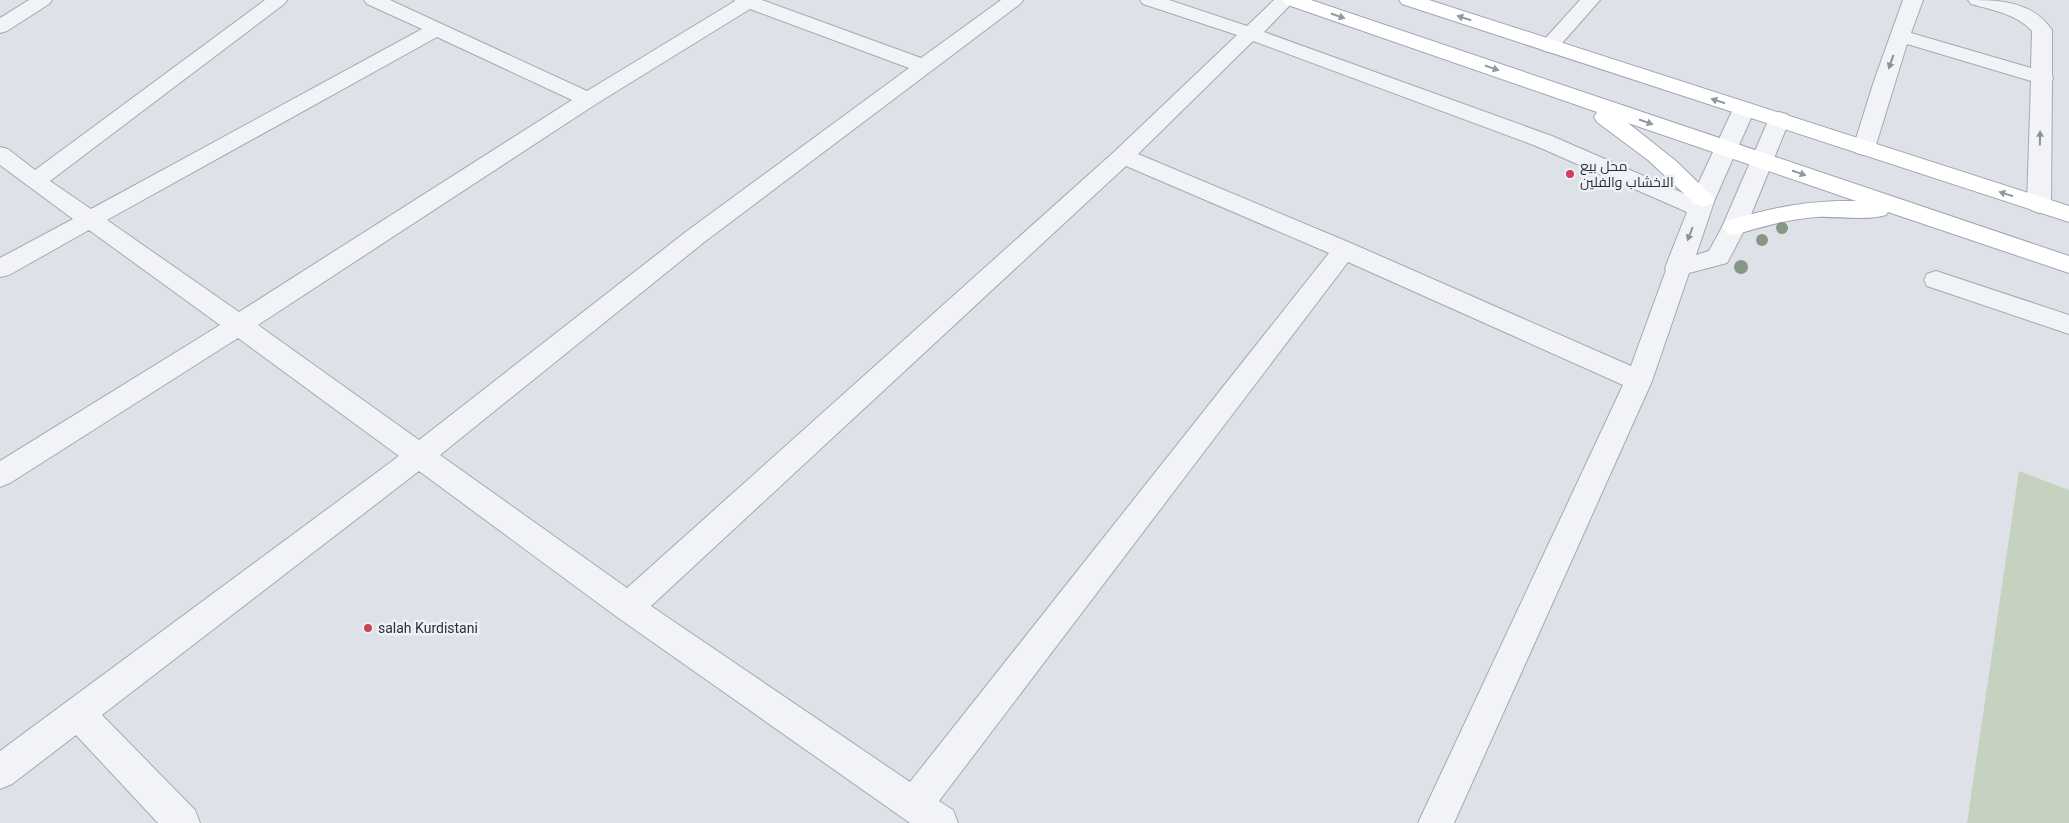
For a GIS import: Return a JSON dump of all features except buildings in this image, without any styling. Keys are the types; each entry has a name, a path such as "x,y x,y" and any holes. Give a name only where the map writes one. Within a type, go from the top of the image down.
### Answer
{"main road":[{"path":"1292,0 2069,265"},
{"path":"1409,0 2069,214"},
{"path":"1553,89 1606,118 1644,144 1675,170 1701,204"},
{"path":"1734,227 1778,215 1803,211 1838,208 1909,211"}],"street":[{"path":"35,182 277,0"},
{"path":"374,0 588,98"},
{"path":"0,772 420,456 695,237 1013,0"},
{"path":"1150,0 1249,33 1544,141 1701,204"},
{"path":"628,607 1123,156 1285,0"},
{"path":"1549,46 1590,0"},
{"path":"1864,148 1884,81 1913,0"},
{"path":"1978,0 2006,8 2034,20 2042,30 2043,78 2039,205"},
{"path":"0,475 239,325 370,238 588,98 746,1 923,66"},
{"path":"8,2 37,3"},
{"path":"0,27 37,3"},
{"path":"0,269 437,29"},
{"path":"1900,36 2043,78"},
{"path":"1436,823 1639,381 1701,204 1744,109"},
{"path":"1677,268 1718,257 1734,227 1779,119"},
{"path":"0,154 35,182 239,325 628,607 940,823"},
{"path":"1123,156 1344,250 1639,381"},
{"path":"914,805 1344,250"},
{"path":"1936,280 2069,325"},
{"path":"78,714 182,823"}],"green space":[{"path":"2019,471 2069,490 2069,823 1967,823"}],"place":[{"name":"محل بيع الاخشاب والفلين","path":"1570,174"},
{"name":"salah Kurdistani","path":"368,628"}]}
